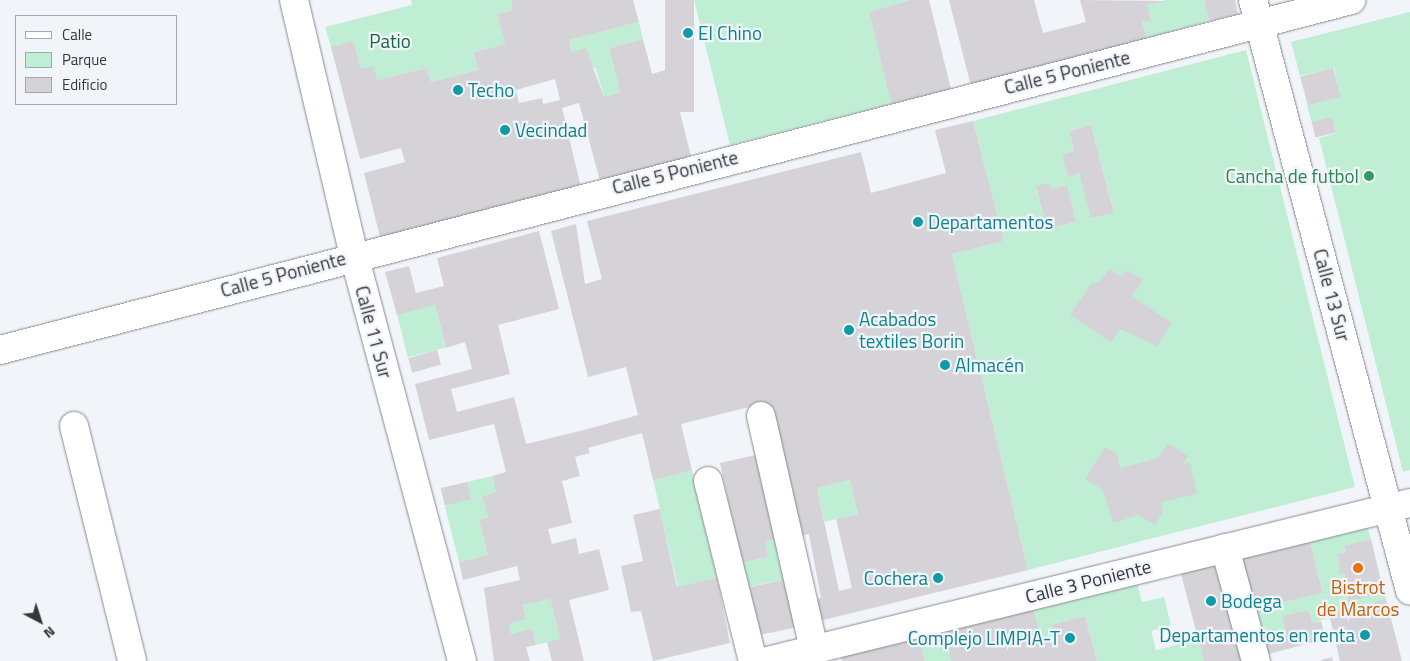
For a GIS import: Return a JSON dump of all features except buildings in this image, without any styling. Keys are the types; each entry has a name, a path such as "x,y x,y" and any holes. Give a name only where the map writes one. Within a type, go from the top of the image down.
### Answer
{"street":[{"name":"Calle 11 Sur","path":"294,0 354,255 462,661"},
{"name":"Calle 5 Poniente","path":"0,350 1256,12 1351,0"},
{"name":"Calle 13 Sur","path":"1256,12 1400,506 1410,590"},
{"path":"761,416 814,649"},
{"path":"74,426 132,661"},
{"path":"708,481 753,661"},
{"name":"Calle 3 Poniente","path":"767,661 1400,506"},
{"path":"1225,548 1256,661"}],"green space":[{"name":"Patio","path":"411,0 511,0 513,10 497,14 505,44 473,52 478,70 431,82 427,68 377,80 361,69 353,42 331,47 325,27 412,5"},
{"path":"694,0 910,0 869,12 891,104 730,145"},
{"path":"1167,0 1204,0 1209,21 1147,38 1142,22 1147,5"},
{"path":"1410,12 1410,470 1403,472 1319,138 1336,133 1332,118 1312,123 1307,106 1340,97 1334,68 1300,76 1291,42"},
{"path":"639,22 643,39 609,48 620,92 604,97 596,69 572,52 569,40"},
{"path":"1246,50 1355,487 1028,570 952,254 1004,241 973,121","holes":["1091,125 1114,212 1092,218 1079,173 1068,176 1063,154 1074,151 1069,131","1048,183 1051,189 1067,185 1076,222 1047,229 1036,187"]},
{"path":"435,305 446,348 408,357 397,314"},
{"path":"692,470 717,578 678,587 653,479"},
{"path":"492,476 496,492 482,496 488,517 479,520 488,555 459,562 445,507 467,482"},
{"path":"850,480 858,514 825,522 817,488"},
{"path":"1367,526 1371,539 1344,547 1346,552 1338,554 1339,573 1344,573 1346,584 1334,587 1337,597 1347,595 1349,602 1384,593 1386,599 1312,623 1309,610 1283,616 1286,632 1275,635 1273,628 1259,631 1253,610 1323,592 1310,541"},
{"path":"780,539 788,579 747,587 742,563 768,557 765,542"},
{"path":"1135,575 1142,602 1164,597 1171,625 1151,631 1156,650 1198,639 1204,661 1097,661 1085,616 1053,625 1055,636 1042,640 1031,601"},
{"path":"550,599 560,639 536,645 532,628 511,634 509,624 526,619 523,605"},
{"path":"942,625 951,661 925,661 917,631"}],"place":[{"name":"El Chino","path":"688,33"},
{"name":"Techo","path":"458,90"},
{"name":"Vecindad","path":"505,130"},
{"name":"Cancha de futbol","path":"1369,176"},
{"name":"Departamentos","path":"918,222"},
{"name":"Acabados textiles Borin","path":"849,330"},
{"name":"Almacén","path":"945,365"},
{"name":"Bistrot de Marcos","path":"1358,568"},
{"name":"Cochera","path":"938,578"},
{"name":"Bodega","path":"1211,601"},
{"name":"Departamentos en renta","path":"1365,635"},
{"name":"Complejo LIMPIA-T","path":"1070,638"}]}
